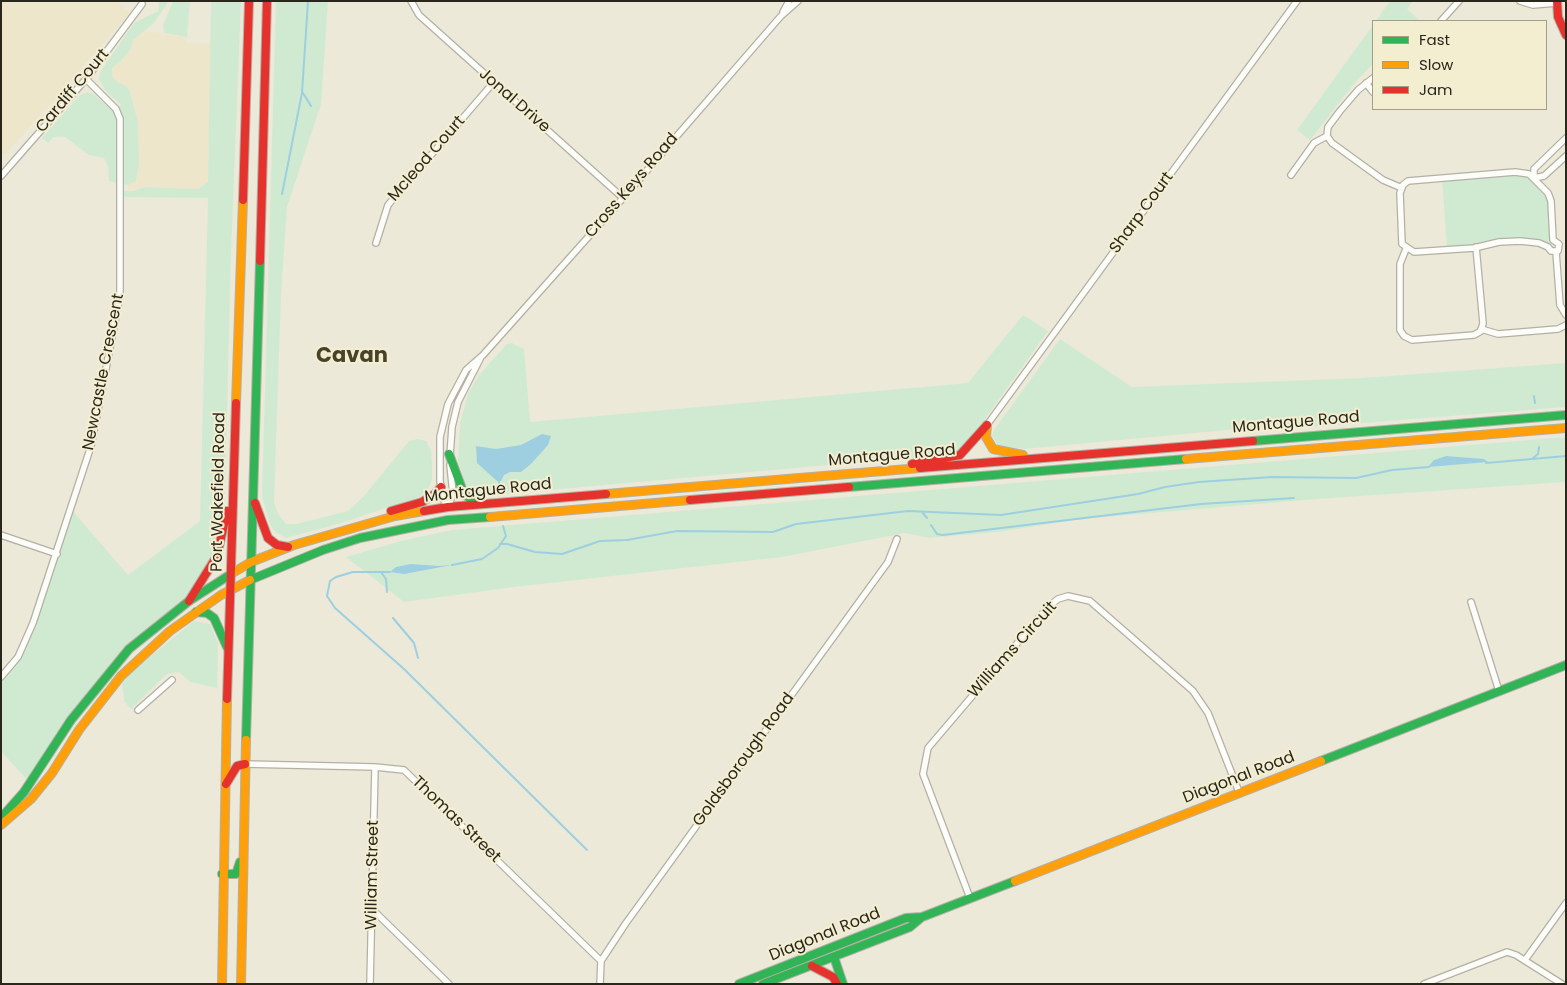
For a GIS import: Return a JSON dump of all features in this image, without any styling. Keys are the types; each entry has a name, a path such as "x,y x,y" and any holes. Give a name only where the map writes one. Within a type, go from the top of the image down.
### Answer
{"main road":[{"name":"Port Wakefield Road","path":"222,984 224,787 249,1"},
{"name":"Port Wakefield Road","path":"242,984 245,764 267,1"},
{"path":"1557,2 1558,16 1566,35"},
{"name":"Montague Road","path":"189,601 251,562 288,547 394,516 448,507 1566,415"},
{"path":"987,425 986,437 993,449 1004,453 1046,457"},
{"path":"888,470 931,459 960,455 987,425"},
{"name":"Montague Road","path":"1,825 31,799 47,780 106,695 150,649 196,612 230,589 324,550 409,526 448,520 526,513 1566,428"},
{"path":"450,454 464,494 477,504"},
{"path":"1,818 24,792 100,681 130,649 189,601 213,566 221,546 234,467"},
{"path":"345,530 371,517 422,502 435,494 441,486"},
{"path":"253,494 268,538 277,545 288,547"},
{"path":"409,526 430,519 448,507 458,513 526,513"},
{"path":"196,612 207,613 214,618 229,653"},
{"name":"Diagonal Road","path":"740,984 906,918 922,917 1566,665"},
{"path":"100,681 106,695"},
{"path":"224,787 237,766 245,764"},
{"path":"222,874 236,874 243,851"},
{"name":"Diagonal Road","path":"763,984 910,927 922,917"},
{"path":"812,955 834,957 843,984"},
{"path":"812,966 833,977 837,984"}],"street":[{"name":"Jonal Drive","path":"411,1 419,15 623,198"},
{"name":"Cross Keys Road","path":"781,16 789,1"},
{"name":"Cross Keys Road","path":"448,507 443,499 441,486 439,448 446,410 466,370 482,355 623,198 781,16 798,1"},
{"name":"Sharp Court","path":"987,425 1297,1"},
{"path":"1442,20 1459,1"},
{"path":"1520,1 1533,4 1557,2"},
{"name":"Cardiff Court","path":"1,176 86,79 142,4"},
{"name":"Newcastle Crescent","path":"1,677 18,657 33,623 91,446 120,296 120,119 112,104 86,79"},
{"path":"1372,79 1340,111 1328,127 1327,136 1332,143 1382,179 1402,188"},
{"name":"Mcleod Court","path":"376,243 388,205 493,83"},
{"path":"1366,83 1372,91"},
{"path":"1291,175 1314,143 1327,136"},
{"path":"1534,178 1534,168 1566,138"},
{"path":"1534,178 1544,176 1566,156"},
{"path":"1548,247 1552,240 1550,197 1546,188 1534,178 1520,172 1421,179 1408,181 1402,188 1401,239 1406,249 1414,252 1476,247 1518,241 1539,243 1556,252"},
{"path":"1552,240 1563,245 1556,252 1560,305 1566,314"},
{"path":"1476,247 1481,329"},
{"path":"1406,249 1400,264 1400,330 1404,336 1412,340 1474,335 1481,329"},
{"path":"1481,329 1498,334 1558,329 1566,325"},
{"name":"Cross Keys Road","path":"448,507 453,494 450,454 452,427 458,402 482,355"},
{"path":"1,535 57,554"},
{"name":"Goldsborough Road","path":"601,961 626,923 888,562 897,538"},
{"name":"Williams Circuit","path":"970,898 923,774 928,748 1042,614 1058,599 1068,596 1090,601 1193,691 1208,713 1239,792"},
{"path":"1471,602 1499,691"},
{"path":"138,710 172,680"},
{"name":"Thomas Street","path":"245,764 375,767 404,770 601,961"},
{"name":"William Street","path":"370,984 375,767"},
{"path":"1525,960 1566,904"},
{"path":"372,909 449,984"},
{"path":"1424,984 1507,952 1525,960 1562,984"},
{"path":"600,984 601,961"}],"shaded area":[{"path":"1,1 117,1 130,13 5,155 1,152"},
{"path":"145,31 187,37 186,42 211,44 208,182 204,187 198,189 144,187 128,191 128,185 136,181 139,165 138,123 130,92 126,86 117,82 112,75 112,68 130,50 133,40"}],"green space":[{"path":"159,1 169,1 153,24 133,40 130,50 112,68 112,75 117,82 126,86 130,92 138,122 139,164 136,181 128,185 121,184 109,181 108,167 104,158 89,155 65,137 54,137 48,143 42,138 80,95 88,92 93,94 113,111 121,105 105,90 99,79 100,72 134,23 158,11"},
{"path":"173,1 190,1 187,37 164,33 163,25"},
{"path":"211,1 241,1 231,253 224,530 221,546 189,601 129,649 100,681 30,783 1,751 1,677 18,657 34,620 71,509 128,575 200,521 208,198 121,197 121,191 133,191 144,187 198,189 208,182"},
{"path":"276,1 328,1 321,104 287,207 281,295 274,501 278,514 286,524 296,524 348,511 364,496 409,441 418,439 426,441 431,450 432,464 432,479 428,490 419,497 341,523 286,538 275,532 270,524 262,497"},
{"path":"1390,1 1413,1 1407,9 1419,20 1377,20"},
{"path":"1372,26 1372,65 1357,80 1310,140 1297,130"},
{"path":"1522,172 1548,193 1553,240 1548,245 1520,241 1447,249 1442,177"},
{"path":"1023,315 1048,331 964,448 952,454 494,495 472,493 465,483 458,461 460,423 468,394 479,375 507,344 512,343 524,349 530,422 968,383"},
{"path":"1060,339 1132,387 1362,378 1566,363 1566,407 1324,426 1249,428 1024,449 998,446 992,435 994,430"},
{"path":"1566,437 1566,482 1317,499 1081,519 997,532 929,538 905,533 782,557 514,587 404,602 346,557 401,541 452,530"},
{"path":"194,621 210,624 218,643 217,688 190,682 179,672 167,674 131,709 124,701 122,683 133,671"}],"water":[{"path":"542,434 551,436 548,445 521,472 510,472 504,475 501,481 497,481 477,463 476,446 496,449 521,445"},
{"path":"1446,456 1484,459 1488,462 1428,467 1434,460"},
{"path":"411,564 452,565 404,574 390,572 396,567"}],"waterway":[{"path":"282,194 302,93 308,1"},
{"path":"303,93 311,106"},
{"path":"1534,396 1535,403"},
{"path":"1532,459 1538,454 1539,447"},
{"path":"1486,463 1566,456"},
{"path":"500,544 507,544 535,552 562,554 600,541 627,540 677,531 773,532 796,524 908,511 1001,515 1138,494 1165,487 1199,482 1272,477 1356,478 1392,470 1429,467"},
{"path":"499,482 499,488"},
{"path":"931,525 937,534 943,535 1201,504 1294,498"},
{"path":"922,512 927,518"},
{"path":"452,565 482,559 498,548 506,536 503,526"},
{"path":"390,572 353,572 336,577 330,581 327,596 335,608 404,669 587,850"},
{"path":"381,572 386,579 387,592"},
{"path":"393,618 414,643 418,658"}],"traffic: fast":[{"path":"246,740 260,261"},
{"path":"1253,441 1566,415"},
{"path":"449,454 464,494 477,504"},
{"path":"849,487 1186,459"},
{"path":"250,580 323,550 360,538 448,520 490,517"},
{"path":"1,818 24,792 71,720 129,649 189,601 231,574"},
{"path":"196,612 207,613 214,618 227,647"},
{"path":"1321,761 1566,665"},
{"path":"222,874 236,874 240,862"},
{"path":"739,984 906,918 922,917 1015,881"},
{"path":"763,984 910,927 922,917"},
{"path":"834,957 843,984"}],"traffic: slow":[{"path":"236,403 243,200"},
{"path":"987,425 986,437 993,449 1023,455"},
{"path":"1186,459 1566,428"},
{"path":"606,494 920,468"},
{"path":"490,517 690,500"},
{"path":"231,574 251,562 294,545 395,516 424,511"},
{"path":"1,825 31,799 52,773 79,730 121,676 170,631 221,595 250,580"},
{"path":"222,984 227,699"},
{"path":"241,984 246,740"},
{"path":"1015,881 1321,761"}],"traffic: jam":[{"path":"243,200 249,1"},
{"path":"260,261 267,1"},
{"path":"1557,1 1558,17 1566,35"},
{"path":"227,699 236,403"},
{"path":"912,464 960,455 987,425"},
{"path":"920,468 1253,441"},
{"path":"391,511 422,502 435,494 441,487"},
{"path":"690,500 849,487"},
{"path":"424,511 448,507 606,494"},
{"path":"255,503 268,538 277,545 288,547"},
{"path":"189,601 217,556 227,511"},
{"path":"226,784 237,766 245,764"},
{"path":"812,966 833,977 837,984"}],"district":[{"name":"Cavan","path":"352,357"}]}
